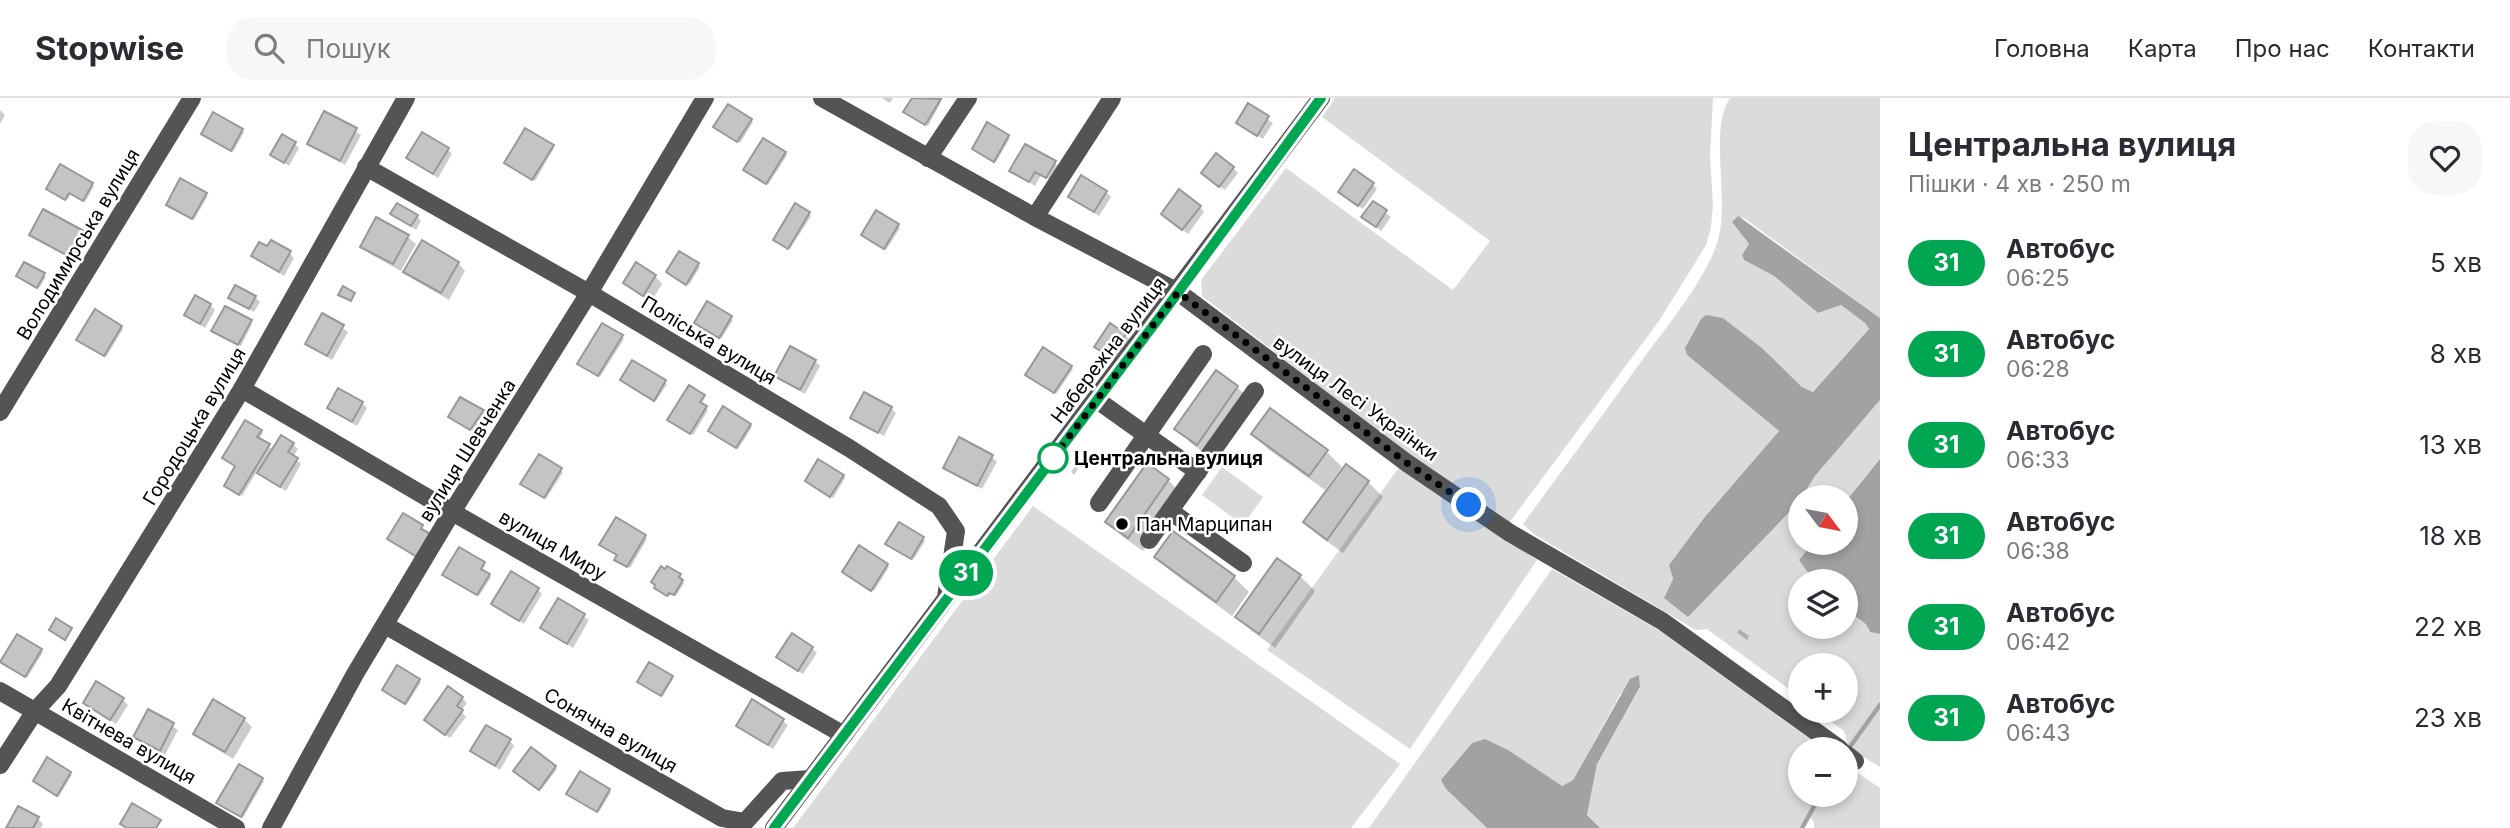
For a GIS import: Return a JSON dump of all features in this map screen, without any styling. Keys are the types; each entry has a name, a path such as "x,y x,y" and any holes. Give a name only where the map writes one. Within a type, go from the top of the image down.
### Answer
{"street":[{"name":"Володимирська вулиця","path":"0,412 192,98"},
{"name":"Городоцька вулиця","path":"0,765 35,711 58,687 242,389 406,98"},
{"name":"вулиця Шевченка","path":"271,828 452,512 589,293 705,98"},
{"path":"822,98 1178,292"},
{"path":"928,158 968,98"},
{"path":"1035,216 1112,98"},
{"name":"Набережна вулиця","path":"774,828 1321,98"},
{"name":"Поліська вулиця","path":"366,167 589,293 837,441 939,506 956,531 946,601"},
{"name":"вулиця Лесі Українки","path":"1178,292 1407,463 1510,533 1662,621 1823,737"},
{"path":"1099,502 1203,354"},
{"name":"вулиця Миру","path":"242,389 452,512 845,735"},
{"path":"1149,540 1255,391"},
{"path":"1097,400 1198,472"},
{"path":"1170,511 1242,563"},
{"name":"Сонячна вулиця","path":"385,625 722,818 745,822 782,782 811,779"},
{"name":"Квітнева вулиця","path":"0,691 236,828"}],"shaded area":[{"path":"1335,98 1713,98 1710,156 1713,205 1706,245 1659,321 1509,523 1412,457 1202,296 1201,280 1286,168 1453,290 1490,241 1322,117"},
{"path":"1730,98 1880,98 1880,318 1744,218 1732,222 1749,244 1742,255 1744,260 1774,276 1818,313 1841,305 1869,329 1813,392 1802,387 1762,348 1723,318 1687,355 1779,431 1704,518 1669,565 1673,579 1664,598 1788,510 1788,555 1804,555 1800,560 1806,569 1788,569 1788,639 1858,639 1858,619 1864,622 1870,632 1880,634 1880,767 1858,754 1858,737 1846,737 1844,731 1833,723 1858,723 1858,653 1788,653 1788,688 1707,629 1696,630 1535,535 1523,524 1683,304 1709,263 1720,232 1722,212 1720,130 1723,113"},
{"path":"1738,216 1880,318 1880,400 1809,485 1788,485 1788,513 1688,617 1664,598 1673,579 1669,565 1704,518 1779,431 1687,355 1685,348 1701,319 1706,315 1723,318 1762,348 1802,387 1813,392 1869,329 1841,305 1818,313 1774,276 1744,260 1742,255 1749,244 1732,222"},
{"path":"1880,400 1880,459 1858,486 1809,485"},
{"path":"1880,459 1880,634 1870,632 1864,622 1858,619 1858,569 1805,569 1799,560 1803,555 1858,555 1858,486"},
{"path":"1400,466 1537,560 1410,749 1267,650"},
{"path":"1222,467 1263,497 1243,525 1202,495"},
{"path":"1033,506 1400,764 1351,828 793,828"},
{"path":"1552,569 1657,629 1807,737 1788,737 1788,807 1858,807 1858,773 1880,788 1880,828 1814,828 1809,814 1799,828 1600,828 1587,815 1597,764 1640,688 1639,675 1621,693 1573,780 1562,786 1551,780 1442,780 1446,789 1487,828 1369,828"},
{"path":"1639,675 1640,687 1597,764 1587,815 1600,828 1487,828 1446,789 1441,780 1472,743 1485,739 1508,750 1562,786 1573,780 1630,679"}],"building":[{"path":"912,98 941,99 925,125 903,112"},
{"path":"1248,103 1269,116 1257,136 1236,123"},
{"path":"728,104 752,119 737,142 713,127"},
{"path":"324,111 357,128 340,161 307,144"},
{"path":"213,112 243,129 231,151 201,134"},
{"path":"987,122 1009,135 994,162 972,149"},
{"path":"525,128 554,145 532,180 504,163"},
{"path":"422,132 449,148 433,174 406,158"},
{"path":"282,134 296,142 284,163 270,155"},
{"path":"763,138 786,152 766,184 743,170"},
{"path":"1025,144 1056,161 1046,178 1035,172 1029,182 1009,171"},
{"path":"1216,153 1234,167 1219,187 1201,173"},
{"path":"60,164 93,183 83,201 69,193 65,200 46,189"},
{"path":"1354,169 1374,183 1358,206 1338,192"},
{"path":"1081,175 1107,191 1094,212 1068,197"},
{"path":"180,178 207,193 192,219 166,205"},
{"path":"1179,189 1201,206 1182,230 1161,214"},
{"path":"1373,201 1387,210 1376,227 1361,217"},
{"path":"397,203 418,215 411,226 390,214"},
{"path":"795,203 810,212 788,249 773,240"},
{"path":"43,209 84,231 70,257 29,235"},
{"path":"876,210 899,224 884,249 861,235"},
{"path":"376,217 409,235 393,264 360,247"},
{"path":"271,240 291,251 279,272 251,256 259,242 267,246"},
{"path":"422,240 459,262 441,293 403,272"},
{"path":"679,251 699,263 686,285 666,272"},
{"path":"24,262 45,273 37,288 16,276"},
{"path":"636,262 656,275 643,296 623,283"},
{"path":"235,285 256,296 249,309 228,298"},
{"path":"343,286 355,293 351,301 338,295"},
{"path":"195,295 211,304 200,324 184,315"},
{"path":"707,301 732,316 719,338 694,323"},
{"path":"225,306 252,320 238,345 211,331"},
{"path":"95,309 122,326 104,356 76,340"},
{"path":"322,313 344,325 327,356 305,344"},
{"path":"602,323 623,335 598,376 577,364"},
{"path":"1110,323 1126,334 1110,357 1094,347"},
{"path":"790,346 816,360 800,390 774,376"},
{"path":"1043,347 1072,366 1054,393 1025,375"},
{"path":"632,360 666,380 654,401 620,380"},
{"path":"1216,370 1238,386 1197,445 1174,429"},
{"path":"689,385 705,395 700,402 707,406 690,434 667,420"},
{"path":"338,388 363,402 352,422 327,408"},
{"path":"864,392 892,407 878,433 850,418"},
{"path":"460,397 484,410 470,430 448,417"},
{"path":"723,406 751,424 736,448 708,431"},
{"path":"1270,408 1328,450 1309,476 1251,434"},
{"path":"245,420 262,430 257,437 270,444 239,495 224,486 235,466 222,458"},
{"path":"281,435 294,443 288,452 298,458 280,487 257,473"},
{"path":"959,437 993,455 977,486 943,468"},
{"path":"539,454 562,468 544,498 520,484"},
{"path":"818,459 844,475 830,497 805,481"},
{"path":"1147,463 1169,479 1128,538 1105,522"},
{"path":"1346,464 1369,481 1327,540 1303,522"},
{"path":"403,513 423,525 421,529 431,534 417,557 387,539"},
{"path":"616,517 646,535 627,567 614,560 617,555 599,545"},
{"path":"899,522 924,537 911,559 885,544"},
{"path":"1173,531 1235,576 1216,602 1154,557"},
{"path":"859,545 888,564 871,591 842,572"},
{"path":"459,547 485,562 481,569 490,574 477,595 442,575"},
{"path":"1277,558 1301,575 1259,634 1235,617"},
{"path":"661,566 665,569 667,566 681,574 679,577 683,580 674,595 669,593 667,596 654,588 655,585 651,582"},
{"path":"511,571 539,588 519,621 491,604"},
{"path":"558,598 585,614 567,644 540,628"},
{"path":"56,618 72,628 65,640 49,630"},
{"path":"792,633 813,647 798,671 776,657"},
{"path":"17,634 42,649 25,677 0,662"},
{"path":"649,662 673,676 661,696 637,682"},
{"path":"397,665 420,679 405,704 382,690"},
{"path":"96,681 124,698 110,720 83,703"},
{"path":"448,686 463,697 457,706 463,710 445,735 424,720"},
{"path":"213,699 245,718 225,752 193,734"},
{"path":"752,699 784,719 768,745 736,726"},
{"path":"148,709 174,723 160,751 133,737"},
{"path":"486,725 511,739 495,766 470,751"},
{"path":"531,747 556,766 539,790 513,771"},
{"path":"47,757 71,772 57,796 33,781"},
{"path":"239,764 263,778 241,817 216,803"},
{"path":"580,771 610,789 597,812 566,794"},
{"path":"132,803 161,820 156,828 127,828 120,824"},
{"path":"18,806 39,817 33,828 6,828"}],"waterway":[{"path":"1857,737 1880,705"},
{"path":"1802,828 1814,807"}],"bus line":[{"name":"31","path":"774,828 1168,306 1321,98"}],"place":[{"name":"Центральна вулиця","path":"1053,458"},
{"name":"Пан Марципан","path":"1122,524"}],"route":[{"path":"1053,458 1050,462 1178,292 1407,463 1469,505"}]}
